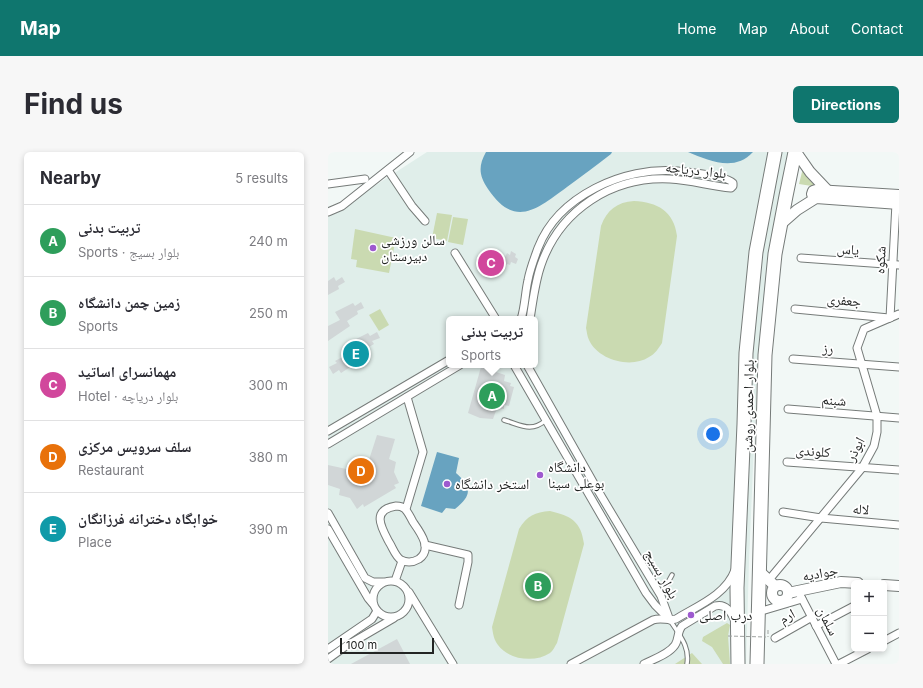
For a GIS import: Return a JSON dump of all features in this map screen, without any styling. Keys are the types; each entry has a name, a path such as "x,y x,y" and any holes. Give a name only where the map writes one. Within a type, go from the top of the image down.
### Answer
{"highway":[{"name":"بلوار احمدی روشن","path":"738,664 738,554 746,353 756,252 775,152"},
{"name":"بلوار احمدی روشن","path":"757,664 762,609 759,571 765,355 775,254 796,152"},
{"path":"744,424 755,418 759,418 764,426"}],"main road":[{"name":"بلوار احمدی روشن","path":"796,152 810,172 828,191"},
{"path":"816,198 813,197 812,194 813,191 816,190 898,201"},
{"path":"781,224 797,210 816,198 898,201"},
{"path":"759,571 772,583 785,587 788,593 784,599 777,600 774,598"},
{"name":"جوادیه","path":"788,593 800,595 841,582 851,583"},
{"path":"772,583 774,598"},
{"path":"887,585 899,586"},
{"path":"762,609 774,598"}],"street":[{"path":"328,212 342,206 410,152"},
{"path":"388,170 412,206 425,221"},
{"name":"بلوار دریاچه","path":"522,316 528,281 538,246 558,217 582,196 619,178 649,171 693,173 724,178 733,183 733,186 730,188 670,179 639,181 612,189 588,202 566,220 550,243 538,274 531,316"},
{"path":"328,184 365,180"},
{"name":"شکوه","path":"890,318 896,265 898,201"},
{"path":"455,253 494,316"},
{"name":"یاس","path":"801,258 896,265"},
{"name":"جعفری","path":"795,309 890,318"},
{"name":"ابوذر","path":"772,583 821,518 862,468 874,446 877,432 877,416 856,348 864,329 899,314"},
{"name":"رز","path":"793,359 899,366"},
{"path":"328,432 446,362"},
{"path":"328,444 455,368"},
{"name":"بلوار بسیج","path":"516,368 646,593 655,605 670,620"},
{"name":"بلوار بسیج","path":"529,368 661,596 670,620"},
{"path":"406,509 423,452 407,397"},
{"name":"شبنم","path":"788,409 899,418"},
{"path":"328,426 338,426"},
{"name":"کلوندی","path":"787,462 899,470"},
{"path":"396,506 406,509 423,538 425,545 424,554 417,560 409,562 402,560 397,556 381,527 380,516 383,511 389,507 396,506"},
{"name":"لاله","path":"783,512 821,518 899,525"},
{"path":"328,513 365,578 373,582 395,581 401,583 453,664"},
{"path":"328,529 377,611 385,616 395,617"},
{"path":"425,545 468,555 468,562 459,605"},
{"path":"571,664 653,620 659,618 670,620 676,619 701,604 723,588 734,573 738,554"},
{"path":"395,581 402,560"},
{"path":"373,604 372,598 374,591 383,582"},
{"path":"328,659 346,646 401,614 408,605 409,599 405,588"},
{"path":"762,609 800,595"},
{"name":"سلمان","path":"800,595 837,664"},
{"path":"644,664 669,651 673,647 682,626 717,605 724,606 729,610 737,625"},
{"path":"816,626 851,608"},
{"path":"328,648 372,619 377,611"},
{"name":"ارم","path":"775,638 812,617"},
{"path":"887,639 899,633"},
{"path":"837,664 862,652"}],"lane":[{"path":"402,387 407,397"},
{"path":"504,420 531,428 539,426 546,420"},
{"path":"661,596 672,575"},
{"path":"670,620 687,650 687,664"}],"path":[{"path":"728,636 766,637"}],"shaded area":[{"name":"دانشگاه بوعلی سینا","path":"427,152 789,152 782,183 758,351 746,664 328,664 328,216"}],"green space":[{"path":"803,168 806,175 818,187 799,184"},
{"path":"634,201 650,203 668,214 675,227 677,236 662,343 655,353 642,361 624,362 607,357 593,347 587,336 586,328 603,220 613,208 623,203"},
{"path":"437,213 452,215 447,241 432,238"},
{"path":"453,217 468,219 463,245 448,242"},
{"name":"سالن ورزشی دبیرستان","path":"355,229 396,238 389,273 356,267 357,260 351,259"},
{"path":"380,309 389,325 379,331 369,315"},
{"path":"550,511 564,515 574,521 583,536 584,544 557,643 553,650 544,656 537,658 530,659 515,657 503,650 498,645 493,634 492,627 519,529 528,518 540,512"},
{"path":"727,623 730,625 728,636 730,664 723,664 712,647 702,641 703,637"},
{"path":"692,653 702,664 675,664"}],"water":[{"path":"486,152 612,152 546,202 536,208 517,212 508,209 498,201 485,184 481,175 481,166"},
{"path":"688,152 753,152 738,162 722,163 704,159"},
{"name":"استخر دانشگاه","path":"437,452 459,458 456,473 465,483 468,491 465,500 461,504 455,509 446,508 442,513 421,506"}],"building":[{"path":"511,251 516,254 515,257 518,259 516,264 511,262 510,265 507,264 505,267 494,265 492,268 485,266 482,263 489,257 492,258 494,254 500,258 501,256 505,257 507,253 510,255"},
{"path":"334,277 336,281 342,277 345,282 338,286 339,289 328,295 328,281"},
{"path":"361,302 364,308 357,311 358,314 347,321 350,326 328,341 328,326 340,320 335,312 353,303 355,306"},
{"path":"377,332 380,338 372,341 374,344 362,351 366,357 341,373 339,370 333,374 329,367 337,363 335,361 355,350 350,342 368,333 370,336"},
{"path":"481,368 505,375 504,381 511,383 510,386 514,387 509,406 504,405 504,409 497,408 493,419 480,418 468,413"},
{"path":"377,435 395,439 389,459 396,462 394,472 399,483 394,485 396,488 364,507 363,504 357,509 350,498 339,495 340,489 328,485 328,465 351,470 353,466 363,461 368,463"},
{"path":"397,639 410,664 351,664"}],"place":[{"name":"سالن ورزشی دبیرستان","path":"373,248"},
{"name":"مهمانسرای اساتید","path":"491,263"},
{"name":"خوابگاه دخترانه فرزانگان","path":"356,354"},
{"name":"تربیت بدنی","path":"492,396"},
{"name":"سلف سرویس مرکزی","path":"361,471"},
{"name":"دانشگاه بوعلی سینا","path":"540,475"},
{"name":"استخر دانشگاه","path":"447,484"},
{"name":"زمین چمن دانشگاه","path":"538,586"},
{"name":"درب اصلی","path":"691,615"}]}
